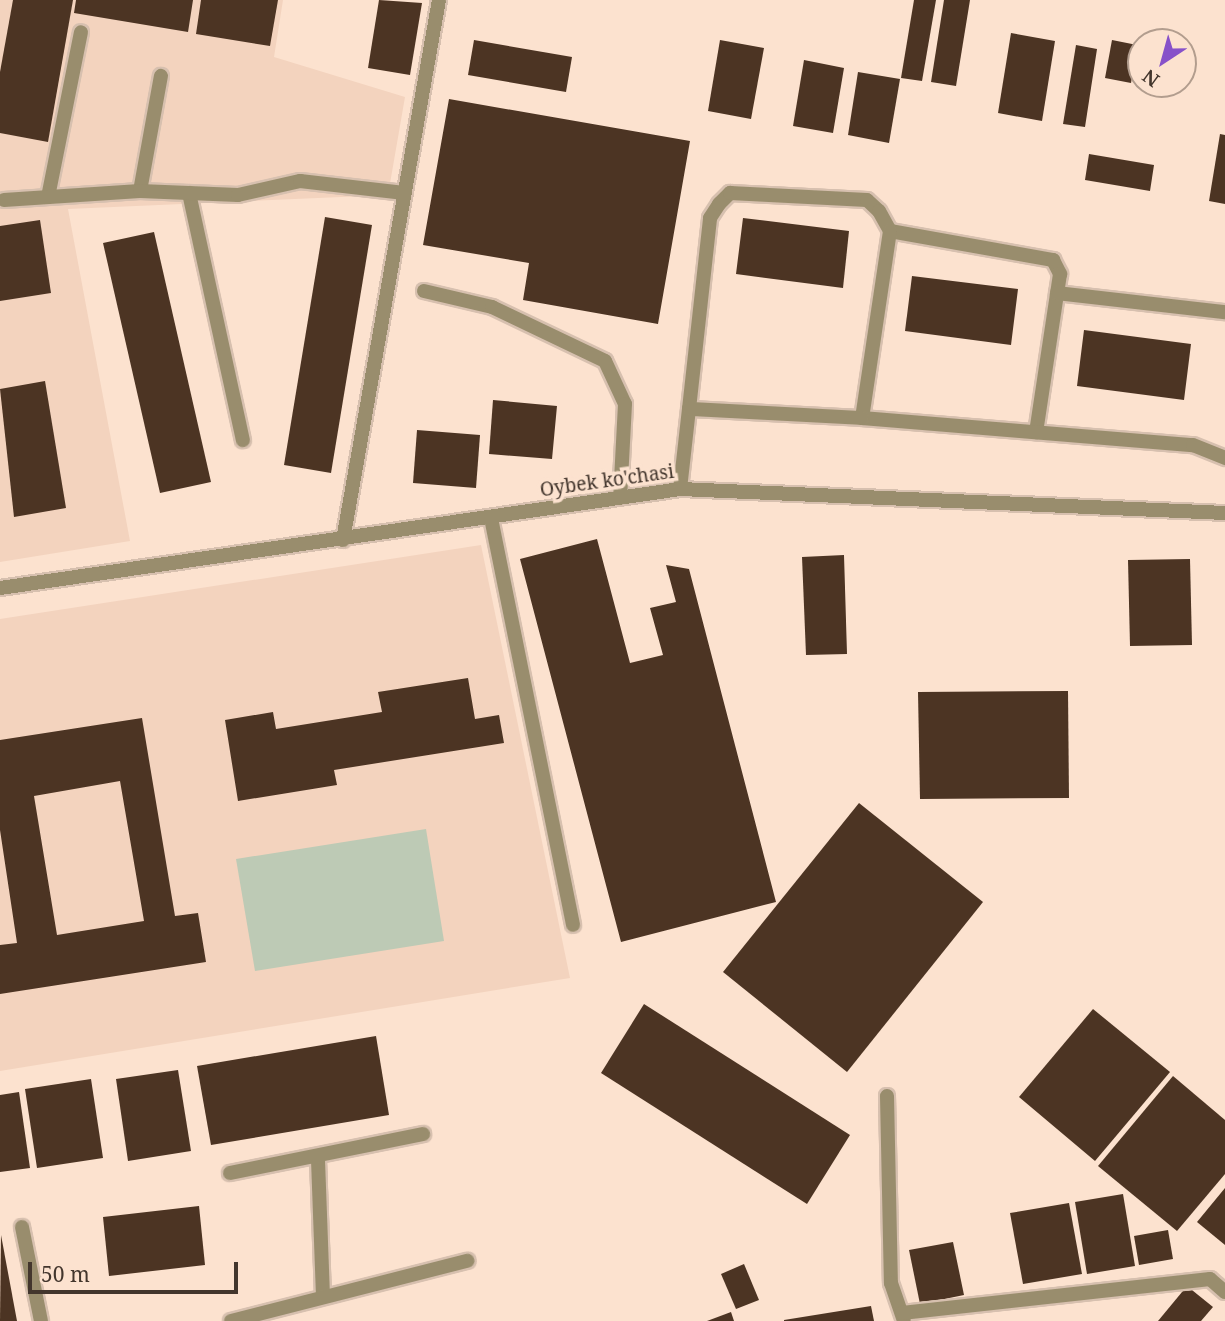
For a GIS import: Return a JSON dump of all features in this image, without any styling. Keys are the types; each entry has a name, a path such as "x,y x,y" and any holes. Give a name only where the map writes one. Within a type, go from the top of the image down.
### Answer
{"street":[{"path":"343,540 439,0"},
{"path":"48,197 81,32"},
{"path":"140,191 161,76"},
{"path":"4,200 140,191 238,195 300,181 404,193"},
{"path":"189,193 243,440"},
{"path":"680,489 710,218 730,193 867,200 890,230 1053,260 1060,274 1036,432"},
{"path":"862,418 890,230"},
{"path":"424,291 492,307 606,361 625,404 620,498"},
{"path":"1057,293 1225,312"},
{"path":"689,409 862,418 1193,445 1225,458"},
{"name":"Oybek ko'chasi","path":"0,588 680,489 1225,513"},
{"path":"491,518 573,925"},
{"path":"887,1096 891,1283 903,1317 1210,1279 1225,1292"},
{"path":"230,1173 318,1160 423,1134"},
{"path":"318,1160 323,1294"},
{"path":"22,1227 41,1321"},
{"path":"232,1321 323,1294 467,1261"}],"shaded area":[{"path":"0,0 283,0 274,57 405,97 388,195 68,209 130,541 0,562"},
{"path":"481,545 570,978 0,1071 0,619"}],"green space":[{"path":"426,829 444,941 255,971 236,859"}],"building":[{"path":"13,0 73,0 48,142 0,133 0,72"},
{"path":"76,0 193,0 188,32 74,13"},
{"path":"201,0 278,0 270,46 196,34"},
{"path":"379,0 422,3 410,75 368,68"},
{"path":"914,0 936,0 922,81 901,78"},
{"path":"944,0 970,0 956,86 931,82"},
{"path":"1011,33 1055,41 1042,121 998,113"},
{"path":"474,40 572,57 566,92 468,75"},
{"path":"720,40 764,48 751,119 708,111"},
{"path":"1112,40 1127,43 1127,82 1105,78"},
{"path":"1076,45 1097,49 1085,127 1063,124"},
{"path":"804,60 844,68 833,133 793,126"},
{"path":"858,72 900,79 889,143 848,135"},
{"path":"449,99 690,141 658,324 523,300 529,263 423,245"},
{"path":"1220,134 1225,135 1225,204 1209,201"},
{"path":"1089,154 1154,165 1150,191 1085,180"},
{"path":"325,217 372,225 331,473 284,465"},
{"path":"743,218 849,231 843,288 736,274"},
{"path":"40,220 51,293 0,301 0,226"},
{"path":"154,232 211,482 160,493 103,243"},
{"path":"912,276 1018,289 1011,345 905,331"},
{"path":"1084,330 1191,344 1184,400 1077,386"},
{"path":"45,381 66,508 14,517 0,389"},
{"path":"493,400 557,406 552,459 489,454"},
{"path":"417,430 480,435 476,488 413,483"},
{"path":"597,539 630,663 663,655 650,608 676,602 666,565 689,569 776,902 621,942 520,559"},
{"path":"844,555 847,654 806,655 802,557"},
{"path":"1190,559 1192,645 1130,646 1128,560"},
{"path":"468,678 475,719 499,715 504,743 334,770 337,785 238,801 225,720 273,712 276,729 382,712 378,692"},
{"path":"1068,691 1069,798 920,799 918,692"},
{"path":"142,718 175,916 198,913 206,962 0,994 0,945 17,943 0,830 0,740","holes":["120,781 144,921 57,935 34,796"]},
{"path":"859,803 983,902 847,1072 723,972"},
{"path":"644,1004 850,1135 807,1204 601,1073"},
{"path":"1093,1009 1170,1072 1095,1161 1019,1097"},
{"path":"376,1036 389,1115 211,1145 197,1066"},
{"path":"178,1070 191,1151 128,1161 116,1079"},
{"path":"1173,1076 1225,1120 1225,1174 1177,1231 1098,1166"},
{"path":"91,1079 103,1158 37,1168 25,1089"},
{"path":"19,1092 30,1168 0,1172 0,1095"},
{"path":"1225,1188 1225,1245 1197,1222"},
{"path":"1123,1194 1135,1266 1087,1274 1075,1202"},
{"path":"1069,1203 1082,1274 1023,1284 1010,1213"},
{"path":"199,1206 205,1265 109,1276 103,1217"},
{"path":"1168,1230 1173,1259 1139,1265 1134,1236"},
{"path":"1,1235 17,1321 0,1321"},
{"path":"953,1242 964,1295 920,1304 909,1250"},
{"path":"744,1264 759,1300 736,1309 721,1274"},
{"path":"1187,1286 1213,1307 1201,1321 1158,1321"},
{"path":"871,1306 874,1321 784,1321 784,1320"},
{"path":"731,1312 734,1321 707,1321"}]}
